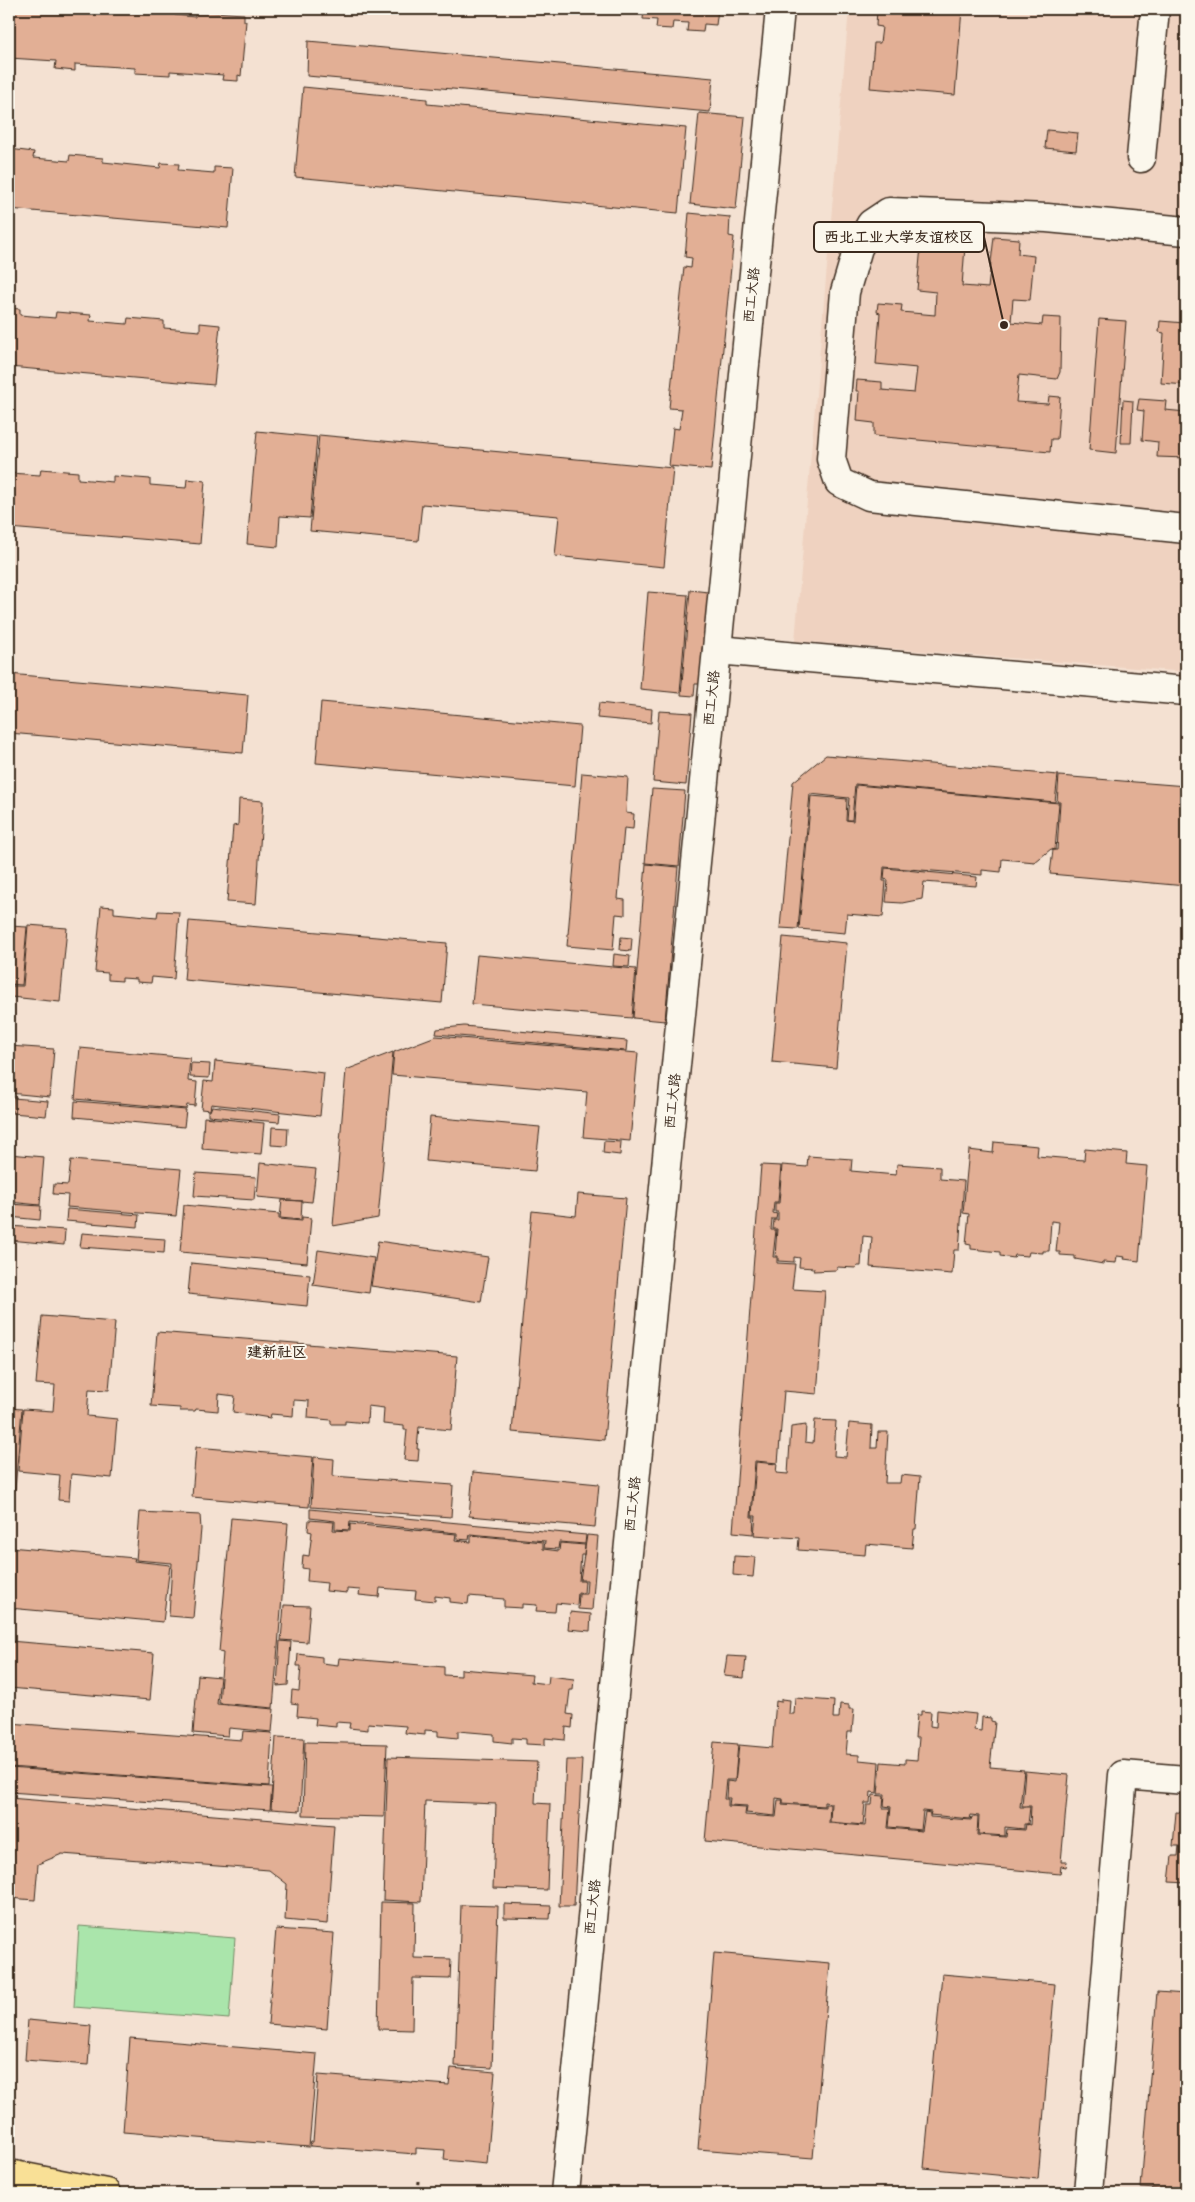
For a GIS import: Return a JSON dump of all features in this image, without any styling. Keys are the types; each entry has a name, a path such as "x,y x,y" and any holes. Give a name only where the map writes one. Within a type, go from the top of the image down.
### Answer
{"main road":[{"path":"9,2174 106,2193"}],"street":[{"name":"西工大路","path":"565,2193 780,9"},
{"path":"1141,158 1155,9"},
{"path":"1186,231 1047,218 889,212 871,224 858,248 845,292 831,459 839,482 869,496 1186,529"},
{"path":"717,650 1186,691"},
{"path":"1088,2193 1123,1775 1186,1780"}],"path":[{"path":"418,2181 418,2193"}],"shaded area":[{"path":"849,9 1186,9 1186,672 795,641"}],"green space":[{"path":"79,1926 235,1938 229,2019 74,2007"}],"building":[{"path":"9,9 140,9 139,12 159,14 159,9 176,10 175,15 195,17 195,11 244,14 244,21 246,21 241,76 238,75 238,81 222,80 223,75 170,71 170,75 135,73 135,68 75,64 75,71 55,69 56,61 9,58"},
{"path":"644,9 718,9 716,25 704,24 703,32 687,31 688,23 673,22 672,29 656,28 657,20 643,19"},
{"path":"877,9 962,9 955,95 870,88 874,43 880,43 882,27 876,26"},
{"path":"308,41 713,78 710,112 307,76"},
{"path":"303,87 427,99 427,104 686,128 678,213 295,177"},
{"path":"699,113 745,117 736,209 690,204"},
{"path":"1047,130 1078,133 1076,151 1045,148"},
{"path":"9,149 34,152 33,158 69,161 70,155 103,158 103,162 160,168 161,163 179,164 178,170 214,173 214,167 233,168 228,228 9,209"},
{"path":"689,213 730,217 729,236 734,237 711,470 669,466 673,428 679,429 682,409 669,408 684,267 691,268 692,258 685,257"},
{"path":"939,231 966,233 962,286 988,288 994,237 1019,239 1018,254 1034,256 1030,300 1013,299 1011,322 1042,325 1043,317 1061,318 1060,372 1057,379 1019,375 1016,402 1048,404 1049,396 1060,397 1057,439 1051,439 1050,452 874,436 874,423 857,421 859,391 856,391 857,380 882,382 882,390 914,393 917,368 876,364 880,313 877,312 878,303 902,305 901,312 935,315 936,292 917,290 921,246 938,247"},
{"path":"9,308 20,309 20,315 55,318 56,312 91,315 90,321 127,324 128,318 164,321 164,328 200,331 200,323 220,325 214,385 9,367"},
{"path":"1099,319 1126,321 1116,453 1089,450"},
{"path":"1160,321 1185,323 1186,385 1161,383 1164,333 1159,332"},
{"path":"1139,399 1166,401 1165,410 1186,412 1186,458 1157,457 1158,442 1142,440 1144,411 1137,410"},
{"path":"1123,400 1133,401 1131,443 1121,443"},
{"path":"257,431 317,437 310,518 280,516 278,547 247,544"},
{"path":"319,435 673,468 664,567 555,556 559,516 422,504 418,541 310,531"},
{"path":"41,469 78,472 78,479 113,482 113,476 150,479 150,485 186,488 187,479 205,481 200,544 9,528 9,473 40,475"},
{"path":"690,590 708,592 700,684 695,684 694,696 681,695"},
{"path":"648,592 688,595 680,693 640,689"},
{"path":"9,674 248,695 243,753 9,733"},
{"path":"321,702 580,726 575,786 316,763"},
{"path":"599,703 652,709 651,723 597,718"},
{"path":"659,711 692,713 686,785 653,782"},
{"path":"826,755 1058,775 1055,802 855,784 852,820 847,820 849,798 810,794 798,929 780,928 793,782"},
{"path":"582,773 628,777 626,813 634,814 633,829 624,828 618,899 625,900 625,915 616,914 613,950 567,946"},
{"path":"1059,776 1186,786 1186,886 1050,874 1053,850 1057,850 1060,802 1057,802"},
{"path":"856,785 1059,803 1055,850 1051,849 1035,862 1002,859 1001,872 982,870 982,875 884,867 883,881 886,881 883,917 847,914 845,933 799,929 811,796 847,799 846,820 853,821"},
{"path":"652,789 685,791 679,866 645,863"},
{"path":"239,799 263,801 256,904 227,902 233,826 238,825"},
{"path":"646,864 678,867 665,1021 633,1018"},
{"path":"885,868 977,877 976,886 924,882 922,899 902,903 886,902 888,880 884,879"},
{"path":"101,906 114,907 114,913 157,917 158,911 179,912 174,979 152,977 151,983 137,982 137,979 122,978 122,981 108,980 108,973 95,972"},
{"path":"189,921 447,943 442,1003 184,980"},
{"path":"28,925 67,928 60,1002 11,997 12,986 23,986"},
{"path":"9,926 27,927 22,985 9,984"},
{"path":"621,937 632,938 631,951 620,950"},
{"path":"783,937 847,943 836,1068 772,1062"},
{"path":"614,954 630,956 629,967 613,966"},
{"path":"477,955 636,969 632,1018 472,1004"},
{"path":"464,1026 627,1041 626,1051 436,1034 437,1029"},
{"path":"436,1036 638,1053 630,1141 583,1137 587,1092 392,1075 394,1052"},
{"path":"9,1046 54,1049 50,1097 9,1093"},
{"path":"80,1048 190,1058 188,1081 197,1082 195,1106 187,1105 186,1109 75,1099"},
{"path":"393,1052 378,1218 333,1226 346,1070"},
{"path":"215,1061 324,1073 320,1116 211,1104 210,1110 201,1109 204,1081 213,1082"},
{"path":"191,1063 210,1064 209,1078 190,1077"},
{"path":"13,1098 48,1101 46,1116 12,1113"},
{"path":"75,1101 186,1110 184,1127 74,1117"},
{"path":"212,1106 280,1114 279,1122 208,1116 208,1111 210,1111"},
{"path":"204,1117 264,1123 261,1154 202,1149"},
{"path":"430,1117 540,1127 535,1171 426,1161"},
{"path":"272,1127 288,1128 287,1146 271,1145"},
{"path":"604,1141 621,1142 620,1155 603,1153"},
{"path":"994,1142 1038,1146 1037,1156 1084,1160 1085,1149 1127,1153 1126,1164 1147,1166 1139,1261 1117,1256 1116,1263 1103,1262 1103,1264 1075,1259 1075,1256 1060,1255 1060,1252 1056,1252 1059,1222 1051,1221 1049,1251 1043,1251 1043,1253 1029,1252 1028,1256 1015,1255 1014,1258 1000,1256 1000,1252 971,1249 971,1245 966,1244 969,1214 963,1213 969,1150 993,1153"},
{"path":"9,1154 44,1157 40,1205 9,1202"},
{"path":"808,1156 852,1159 851,1171 896,1175 897,1164 940,1167 940,1179 964,1181 959,1250 954,1250 952,1274 870,1267 872,1237 863,1236 861,1266 856,1268 837,1267 837,1270 813,1271 814,1268 799,1267 800,1258 794,1257 794,1262 778,1261 778,1256 775,1256 777,1229 773,1229 774,1220 778,1220 778,1212 775,1212 775,1203 779,1203 782,1165 807,1167"},
{"path":"71,1160 181,1169 176,1216 67,1207 68,1195 53,1194 54,1184 68,1185"},
{"path":"260,1163 316,1169 312,1202 257,1197"},
{"path":"761,1165 781,1166 778,1202 774,1202 773,1213 777,1214 776,1219 772,1219 771,1230 776,1230 773,1257 777,1257 777,1263 795,1264 792,1289 825,1291 817,1394 784,1391 778,1463 755,1461 751,1517 754,1517 753,1534 733,1532"},
{"path":"196,1173 256,1177 254,1200 194,1196"},
{"path":"578,1194 626,1198 604,1440 512,1432 532,1211 576,1216"},
{"path":"282,1200 302,1201 301,1220 280,1218"},
{"path":"9,1204 41,1206 40,1220 9,1217"},
{"path":"184,1205 279,1214 279,1219 302,1221 302,1217 311,1218 307,1263 180,1252"},
{"path":"67,1209 139,1215 138,1227 66,1221"},
{"path":"9,1226 65,1230 64,1245 9,1240"},
{"path":"82,1233 165,1239 164,1253 80,1247"},
{"path":"378,1241 488,1257 481,1302 371,1286"},
{"path":"318,1250 374,1258 369,1293 313,1285"},
{"path":"191,1263 310,1275 307,1306 188,1294"},
{"path":"42,1316 115,1322 109,1390 89,1389 87,1416 117,1419 112,1478 71,1474 69,1501 58,1500 60,1475 18,1471 23,1409 53,1411 55,1385 36,1384"},
{"path":"157,1332 457,1356 451,1430 419,1427 418,1461 404,1460 407,1430 404,1430 404,1426 383,1424 384,1408 368,1406 367,1423 345,1421 345,1424 331,1424 331,1420 308,1418 309,1401 294,1400 293,1416 271,1414 270,1418 233,1412 235,1396 219,1394 218,1411 196,1409 195,1411 180,1411 180,1408 151,1406"},
{"path":"9,1408 22,1409 15,1489 9,1488"},
{"path":"815,1420 836,1421 834,1456 846,1457 849,1423 872,1425 871,1448 877,1448 878,1432 888,1432 885,1483 900,1483 901,1475 920,1477 916,1529 914,1529 912,1548 866,1544 865,1555 798,1550 799,1538 754,1535 756,1516 752,1516 756,1462 777,1464 776,1473 788,1474 791,1427 806,1425 805,1442 813,1443"},
{"path":"196,1447 313,1457 309,1507 192,1497"},
{"path":"314,1457 334,1459 333,1476 453,1485 451,1517 311,1507"},
{"path":"473,1472 599,1484 595,1527 469,1516"},
{"path":"310,1509 586,1535 585,1544 559,1542 558,1549 544,1548 545,1541 470,1534 469,1540 457,1539 457,1533 350,1522 349,1530 335,1529 335,1521 310,1518"},
{"path":"140,1512 200,1515 201,1529 193,1618 169,1616 172,1563 136,1560"},
{"path":"231,1518 288,1523 273,1708 219,1703 223,1653 219,1652"},
{"path":"309,1520 334,1522 333,1530 350,1531 350,1524 456,1534 455,1540 471,1542 471,1535 543,1542 543,1549 559,1551 560,1543 585,1545 584,1555 581,1555 579,1581 585,1581 584,1593 578,1592 577,1605 556,1603 555,1612 536,1611 537,1605 522,1604 522,1608 504,1607 504,1599 469,1596 468,1604 450,1602 450,1598 435,1596 435,1601 415,1599 416,1591 380,1588 379,1597 359,1595 360,1590 347,1589 347,1593 326,1591 327,1583 307,1581 308,1569 302,1568 303,1555 309,1556 312,1532 308,1531"},
{"path":"587,1535 598,1536 592,1610 578,1609 579,1594 586,1594 587,1580 580,1580"},
{"path":"9,1547 135,1558 134,1561 170,1565 163,1622 9,1608"},
{"path":"734,1556 755,1557 753,1577 733,1575"},
{"path":"284,1605 310,1606 307,1642 281,1640"},
{"path":"570,1612 591,1614 590,1631 568,1629"},
{"path":"9,1641 154,1653 150,1700 9,1688"},
{"path":"280,1641 291,1642 288,1685 277,1686"},
{"path":"298,1654 322,1657 322,1663 338,1665 339,1658 444,1667 444,1675 461,1676 461,1669 532,1675 531,1682 548,1684 549,1676 574,1679 573,1690 570,1690 567,1714 573,1715 572,1728 566,1727 565,1740 545,1738 545,1745 526,1744 526,1739 512,1738 512,1743 494,1741 494,1734 458,1731 458,1738 438,1736 438,1731 425,1730 425,1735 405,1733 406,1726 368,1723 368,1730 349,1728 350,1723 336,1722 336,1727 315,1725 316,1718 297,1716 298,1704 291,1703 292,1690 299,1691 301,1666 297,1666"},
{"path":"727,1656 746,1657 744,1678 724,1676"},
{"path":"198,1675 220,1677 217,1704 274,1709 272,1732 229,1728 228,1736 193,1733"},
{"path":"795,1698 834,1701 833,1718 839,1718 840,1704 849,1705 849,1709 854,1709 852,1732 848,1732 846,1754 859,1755 859,1760 879,1762 877,1793 871,1792 870,1803 865,1803 863,1825 830,1822 831,1803 824,1802 824,1806 783,1803 783,1799 776,1798 775,1816 746,1813 747,1806 729,1805 730,1798 726,1798 727,1781 735,1782 739,1745 772,1748 776,1701 781,1702 781,1699 790,1700 789,1714 794,1714"},
{"path":"937,1710 976,1714 974,1730 981,1731 982,1717 991,1718 991,1721 995,1722 990,1767 1024,1770 1020,1807 1030,1807 1028,1824 1024,1824 1024,1829 1005,1827 1005,1836 978,1834 979,1816 971,1815 970,1819 930,1815 931,1812 923,1811 921,1830 889,1827 891,1807 884,1806 885,1794 878,1794 881,1762 905,1764 905,1759 917,1760 919,1738 915,1738 917,1715 921,1715 921,1711 931,1712 930,1726 936,1727"},
{"path":"9,1723 242,1740 243,1731 272,1733 269,1786 9,1767"},
{"path":"276,1737 304,1738 300,1811 271,1809"},
{"path":"305,1742 387,1744 384,1817 303,1815"},
{"path":"714,1742 738,1744 735,1780 726,1780 724,1799 728,1799 728,1806 746,1807 745,1815 776,1817 778,1800 783,1800 782,1804 825,1807 825,1804 830,1804 829,1823 865,1826 867,1805 872,1805 873,1795 884,1796 883,1808 890,1808 888,1828 922,1831 925,1812 930,1813 930,1817 971,1820 972,1817 978,1817 977,1835 1006,1837 1007,1829 1025,1830 1026,1824 1030,1825 1031,1806 1022,1806 1025,1771 1069,1775 1061,1862 1067,1862 1066,1867 1061,1866 1060,1874 705,1841"},
{"path":"388,1757 537,1762 535,1803 550,1804 547,1890 493,1888 496,1804 425,1801 421,1902 383,1900"},
{"path":"566,1760 582,1760 574,1906 559,1906"},
{"path":"9,1768 272,1787 270,1810 9,1792"},
{"path":"9,1798 334,1825 327,1924 285,1920 287,1884 269,1870 62,1854 38,1864 35,1900 9,1898"},
{"path":"1176,1812 1186,1813 1186,1883 1169,1882 1172,1856 1178,1856 1179,1846 1173,1846"},
{"path":"381,1902 415,1903 414,1958 451,1959 450,1979 413,1978 412,2030 378,2029"},
{"path":"504,1904 551,1906 550,1919 504,1918"},
{"path":"461,1905 498,1906 492,2068 455,2066"},
{"path":"276,1929 334,1933 327,2029 268,2024"},
{"path":"714,1953 830,1963 813,2158 698,2149"},
{"path":"942,1974 1055,1984 1038,2179 924,2168"},
{"path":"1157,1992 1186,1994 1186,2191 1141,2188"},
{"path":"28,2020 91,2026 88,2065 25,2060"},
{"path":"130,2038 317,2054 309,2147 123,2132"},
{"path":"451,2068 495,2072 487,2164 444,2160 445,2150 416,2148 416,2154 310,2146 311,2142 313,2142 318,2075 449,2085"}],"place":[{"name":"西北工业大学友谊校区","path":"1004,325"}],"district":[{"name":"建新社区","path":"277,1353"}]}
